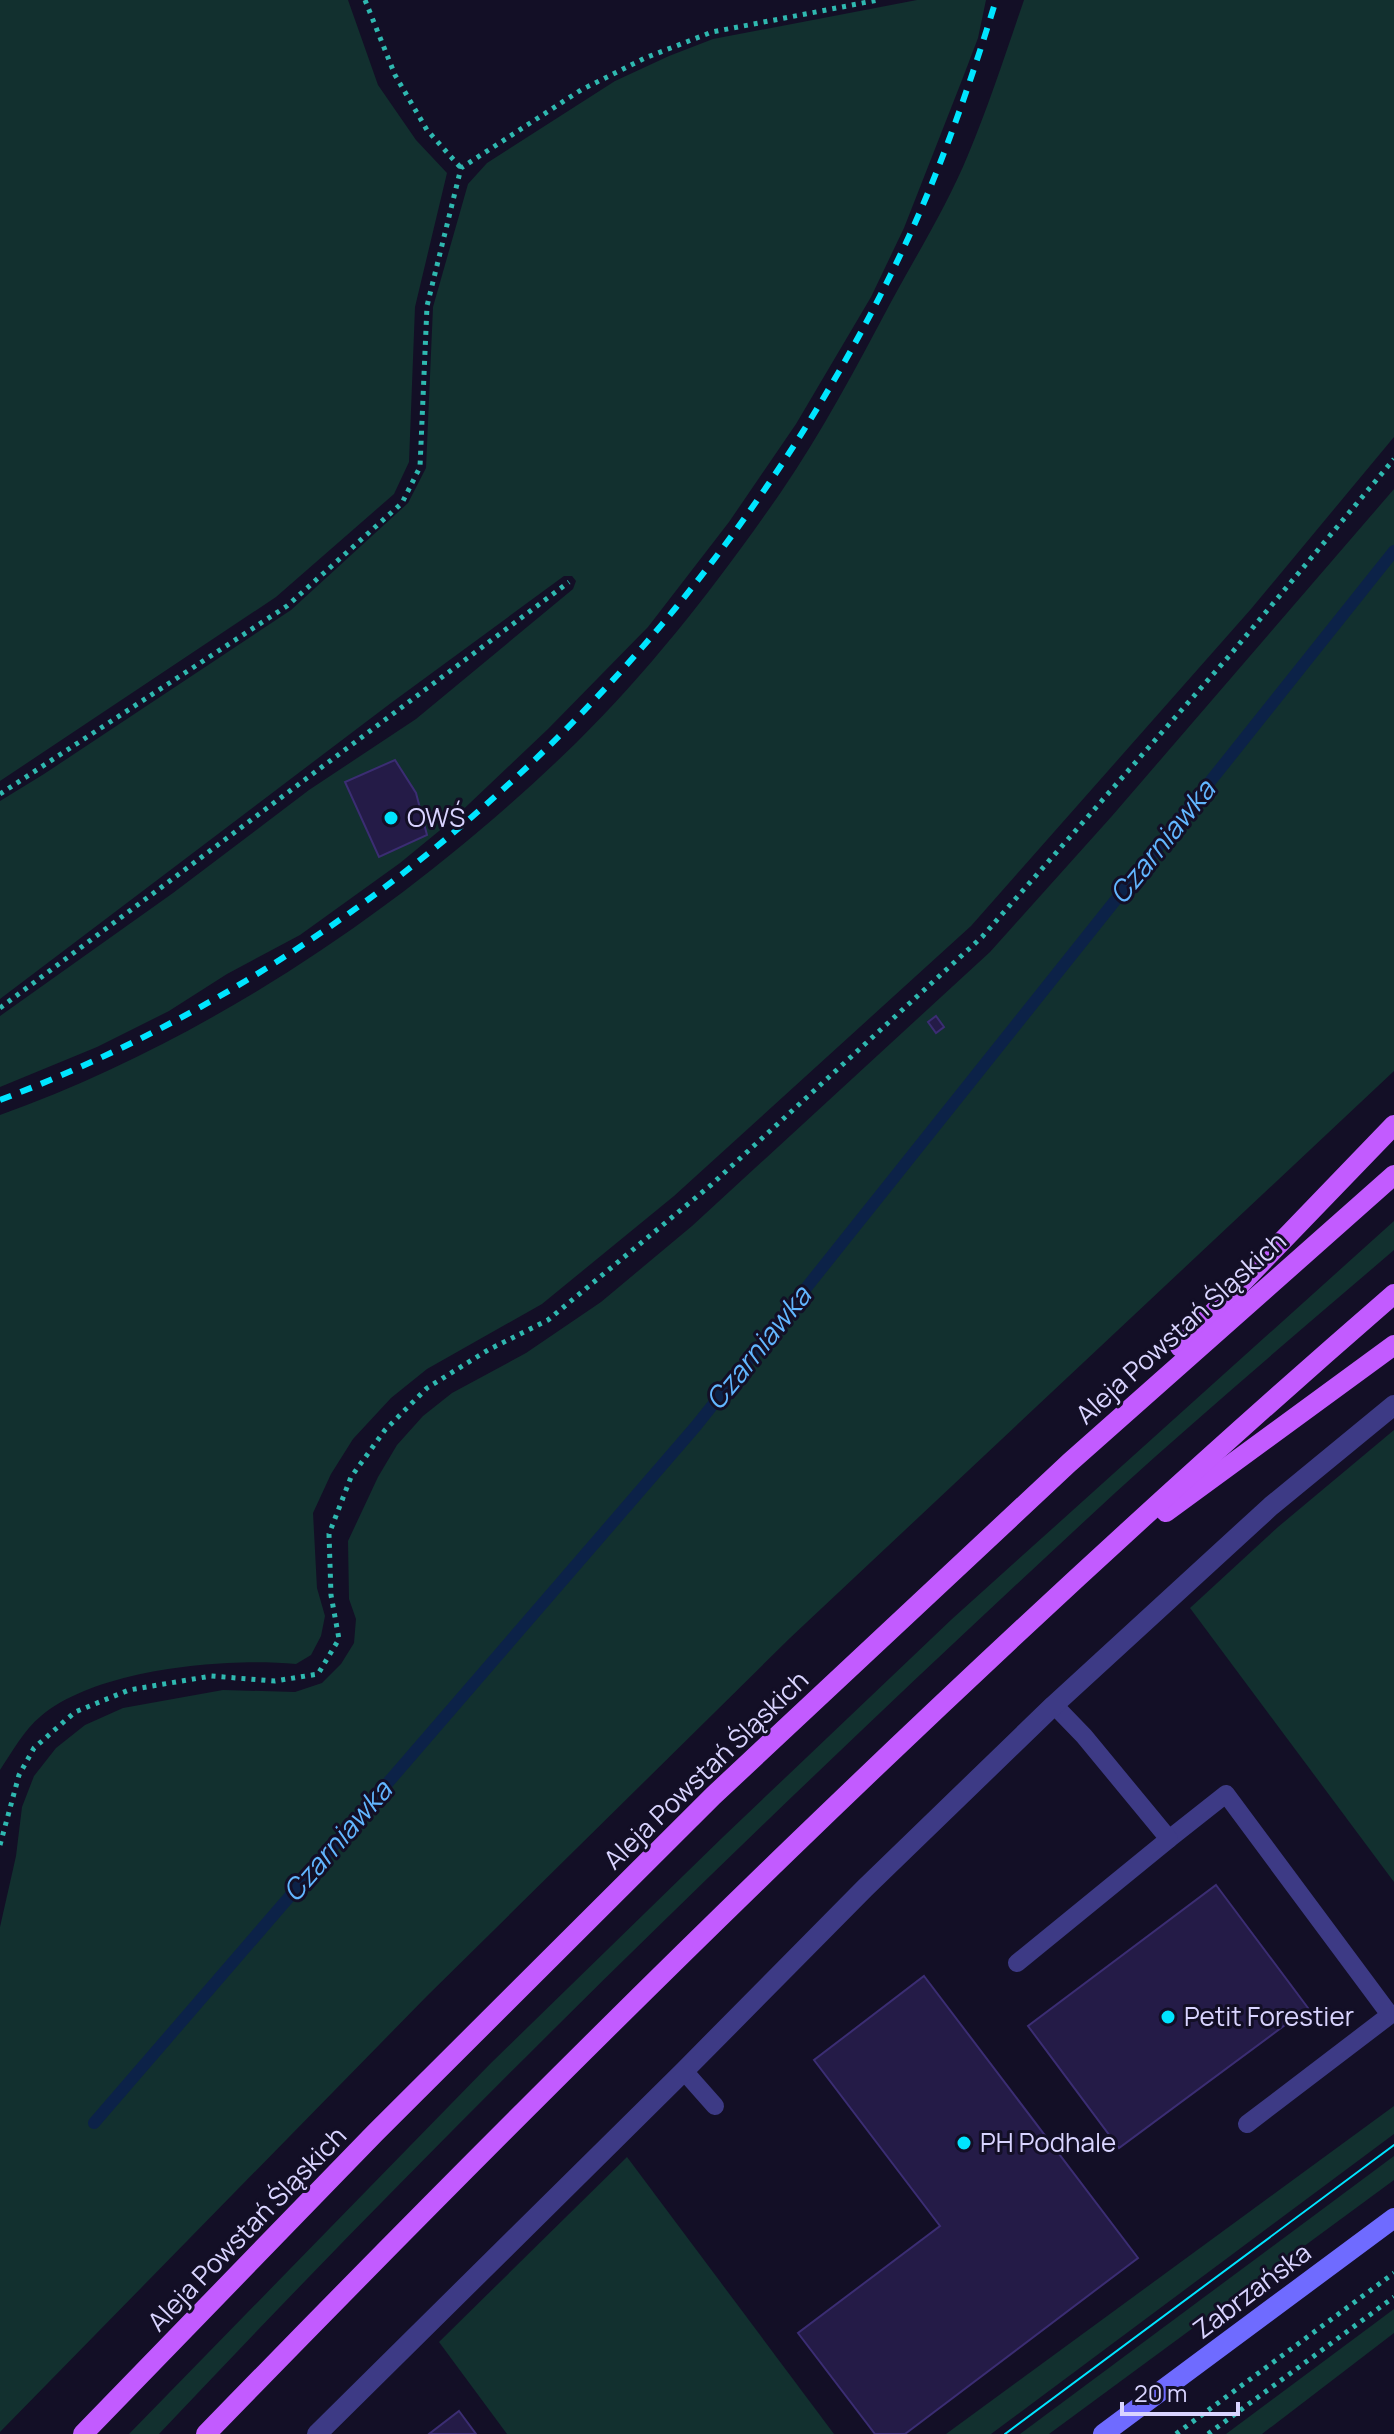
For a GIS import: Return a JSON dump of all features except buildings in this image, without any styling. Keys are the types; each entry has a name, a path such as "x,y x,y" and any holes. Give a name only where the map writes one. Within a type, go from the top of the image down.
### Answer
{"main road":[{"path":"1069,1463 1394,1125"},
{"name":"Aleja Powstań Śląskich","path":"83,2434 375,2133 713,1796 1069,1463 1394,1175"},
{"path":"206,2434 709,1928 1073,1581 1394,1294"},
{"path":"1073,1581 1394,1345"},
{"name":"Zabrzańska","path":"1103,2434 1394,2218"}],"street":[{"path":"317,2434 865,1888 1054,1705 1271,1506 1394,1405"}],"lane":[{"path":"1054,1705 1084,1736 1169,1839"},
{"path":"1017,1963 1226,1794 1390,2015 1247,2124"},
{"path":"684,2071 715,2106"}],"path":[{"path":"365,0 395,75 427,130 461,168"},
{"path":"0,794 287,606 402,503 420,467 427,306 461,168 581,90 645,58 712,32 878,0"},
{"path":"0,1845 19,1775 34,1748 75,1712 129,1690 211,1676 275,1681 318,1674 339,1639 331,1595 329,1534 351,1477 385,1430 427,1388 488,1350 548,1320 711,1185 982,937 1230,655 1394,459"},
{"path":"0,1008 569,582"},
{"path":"1176,2434 1394,2273"},
{"path":"1208,2434 1394,2297"}],"green space":[{"path":"0,0 348,0 378,85 416,140 447,173 415,307 409,462 394,494 276,597 0,781"},
{"path":"917,0 986,0 978,38 904,228 871,297 796,424 729,522 648,627 548,729 450,822 400,863 300,935 227,974 169,1011 97,1047 0,1087 0,1016 173,893 309,790 416,719 573,589 576,581 572,576 564,576 0,999 0,801 291,610 408,503 426,468 433,307 468,184 487,163 615,81 669,56 713,39"},
{"path":"1024,0 1394,0 1394,437 1251,609 971,926 674,1196 542,1304 427,1369 391,1398 353,1439 331,1474 313,1513 317,1588 325,1616 321,1636 311,1655 296,1664 234,1663 163,1670 94,1687 65,1700 41,1716 24,1734 0,1770 0,1115 80,1083 158,1046 234,1005 308,959 449,856 577,742 632,684 685,622 758,525 839,398 960,174"},
{"path":"1394,489 1394,1071 790,1638 427,1996 0,2432 0,1927 16,1856 22,1807 34,1776 56,1748 85,1725 123,1708 223,1690 295,1692 322,1683 341,1664 354,1643 356,1619 349,1599 348,1541 397,1445 423,1416 452,1393 526,1353 601,1302 692,1226 990,952 1112,816"},
{"path":"1394,1221 1394,1250 1115,1493 749,1838 391,2192 159,2434 129,2434 490,2064 723,1837 952,1619"},
{"path":"1394,1430 1394,1882 1190,1608 1278,1527"},
{"path":"1394,2106 1394,2134 991,2434 946,2434"},
{"path":"1394,2156 1394,2180 1049,2434 1020,2434"},
{"path":"627,2157 834,2434 507,2434 439,2342"},
{"path":"1394,2309 1394,2333 1262,2434 1226,2434"}],"waterway":[{"name":"Czarniawka","path":"94,2123 696,1426 1394,551"}],"tram line":[{"path":"1005,2434 1394,2145"}],"railway":[{"path":"0,1100 148,1035 287,955 418,861 540,755 650,638 750,511 837,375 923,204 957,117 996,0"}],"place":[{"name":"OWŚ","path":"391,818"},
{"name":"Petit Forestier","path":"1168,2017"},
{"name":"PH Podhale","path":"964,2143"}]}
